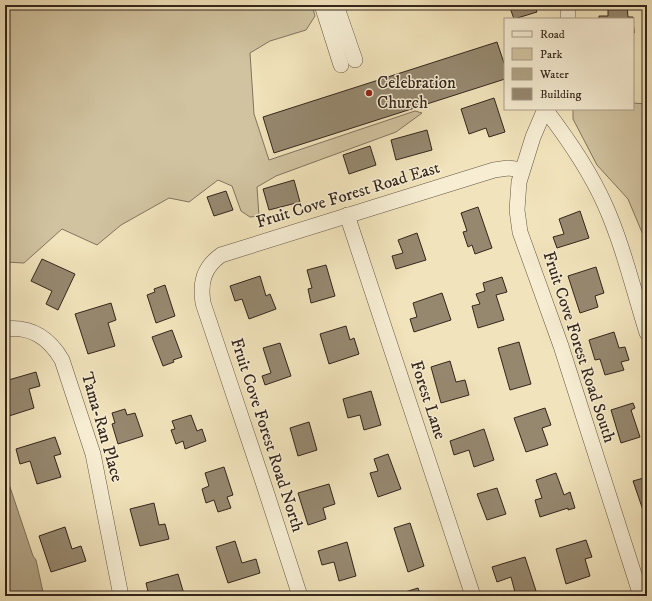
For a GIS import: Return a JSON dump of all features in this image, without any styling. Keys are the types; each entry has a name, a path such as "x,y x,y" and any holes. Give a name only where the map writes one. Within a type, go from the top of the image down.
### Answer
{"street":[{"path":"322,5 348,63 336,5"},
{"path":"568,5 568,18"},
{"name":"Fruit Cove Forest Road South","path":"545,110 522,170 517,196 520,232 560,346 640,596"},
{"path":"546,110 564,134 589,174 605,204 618,239 646,327"},
{"name":"Fruit Cove Forest Road East","path":"202,284 208,267 221,255 494,170 508,168 522,170"},
{"name":"Forest Lane","path":"347,215 473,596"},
{"name":"Fruit Cove Forest Road North","path":"202,284 203,303 300,596"},
{"name":"Tama-Ran Place","path":"5,329 21,329 40,335 55,349 62,360 94,454 121,596"}],"green space":[{"path":"5,5 312,5 315,16 306,30 270,41 250,53 254,114 269,160 415,111 422,113 396,132 276,176 257,187 259,216 250,217 241,211 232,186 218,180 189,202 169,198 121,225 97,245 62,229 24,263 5,262"},
{"path":"634,103 647,104 647,253 646,242 628,199 597,165 573,119 573,110 634,110"}],"water":[{"path":"5,472 33,556 36,560 43,592 42,596 5,596"}],"building":[{"path":"509,5 534,5 537,12 514,18"},
{"path":"608,5 627,5 628,17 633,18 599,18 599,16 608,16"},
{"path":"497,42 504,63 504,79 274,153 263,117"},
{"path":"494,98 505,132 489,137 486,128 469,134 461,109"},
{"path":"427,130 432,150 396,160 391,140"},
{"path":"370,146 376,165 349,174 343,155"},
{"path":"294,180 300,202 269,210 263,189"},
{"path":"226,191 233,210 214,216 207,197"},
{"path":"478,207 492,248 475,254 472,245 468,247 463,232 467,231 461,213"},
{"path":"580,211 589,238 557,248 553,237 564,234 559,219"},
{"path":"417,233 426,260 396,269 392,256 403,253 398,240"},
{"path":"42,259 75,274 58,310 46,304 52,291 31,281"},
{"path":"326,265 335,296 311,303 308,289 312,288 307,270"},
{"path":"5,266 8,267 6,294 5,293"},
{"path":"596,267 604,293 595,296 598,307 580,313 568,276"},
{"path":"260,276 266,296 270,294 276,309 249,319 242,299 235,301 230,286"},
{"path":"502,277 507,292 496,295 504,320 478,328 472,306 480,304 476,294 485,291 483,283"},
{"path":"165,285 175,316 156,323 147,295 155,292 154,289"},
{"path":"442,293 451,320 414,332 410,319 417,317 413,303"},
{"path":"111,303 116,320 108,323 115,346 88,354 75,314"},
{"path":"346,326 350,340 354,338 359,354 329,364 320,334"},
{"path":"172,330 182,357 163,366 152,337"},
{"path":"614,332 619,348 625,347 629,360 621,362 624,370 605,375 600,359 595,360 589,340"},
{"path":"519,342 531,384 510,390 498,348"},
{"path":"280,343 291,376 265,385 262,376 271,373 263,348"},
{"path":"450,361 456,382 465,380 469,395 441,403 431,367"},
{"path":"36,372 40,386 29,389 34,408 9,416 5,404 5,381"},
{"path":"371,391 381,425 364,430 360,415 348,418 343,399"},
{"path":"633,403 635,408 631,410 640,437 621,443 611,410"},
{"path":"545,408 551,425 542,428 548,445 526,452 514,418"},
{"path":"125,409 127,415 135,413 143,436 118,444 112,424 115,423 112,413"},
{"path":"191,415 197,431 202,429 206,441 185,449 183,441 176,444 171,430 175,429 172,421"},
{"path":"309,422 317,450 298,456 290,428"},
{"path":"484,429 494,460 474,467 469,450 454,455 450,441"},
{"path":"55,437 61,454 54,456 61,477 37,484 30,461 20,464 16,449"},
{"path":"388,454 401,489 378,497 370,473 378,471 374,459"},
{"path":"224,467 233,495 227,497 231,508 218,512 214,500 206,503 202,489 209,486 205,473"},
{"path":"556,473 564,495 570,492 575,508 568,510 568,508 540,517 535,500 542,498 536,480"},
{"path":"647,477 647,516 645,516 633,481"},
{"path":"329,484 335,504 323,508 326,519 308,525 298,493"},
{"path":"497,488 506,514 487,520 477,494"},
{"path":"154,503 159,525 165,524 169,539 140,546 130,509"},
{"path":"410,523 424,566 408,572 394,528"},
{"path":"65,527 72,549 81,546 86,561 51,572 39,536"},
{"path":"586,540 592,557 585,559 590,576 566,584 556,549"},
{"path":"235,541 242,563 256,559 260,573 228,583 216,547"},
{"path":"347,542 356,576 339,581 334,562 322,565 318,551"},
{"path":"525,557 537,594 531,596 516,596 511,577 497,582 492,567"},
{"path":"178,574 184,594 190,593 191,596 149,596 146,583"},
{"path":"418,588 421,596 403,596 402,593"}],"place":[{"name":"Celebration Church","path":"369,93"}]}
